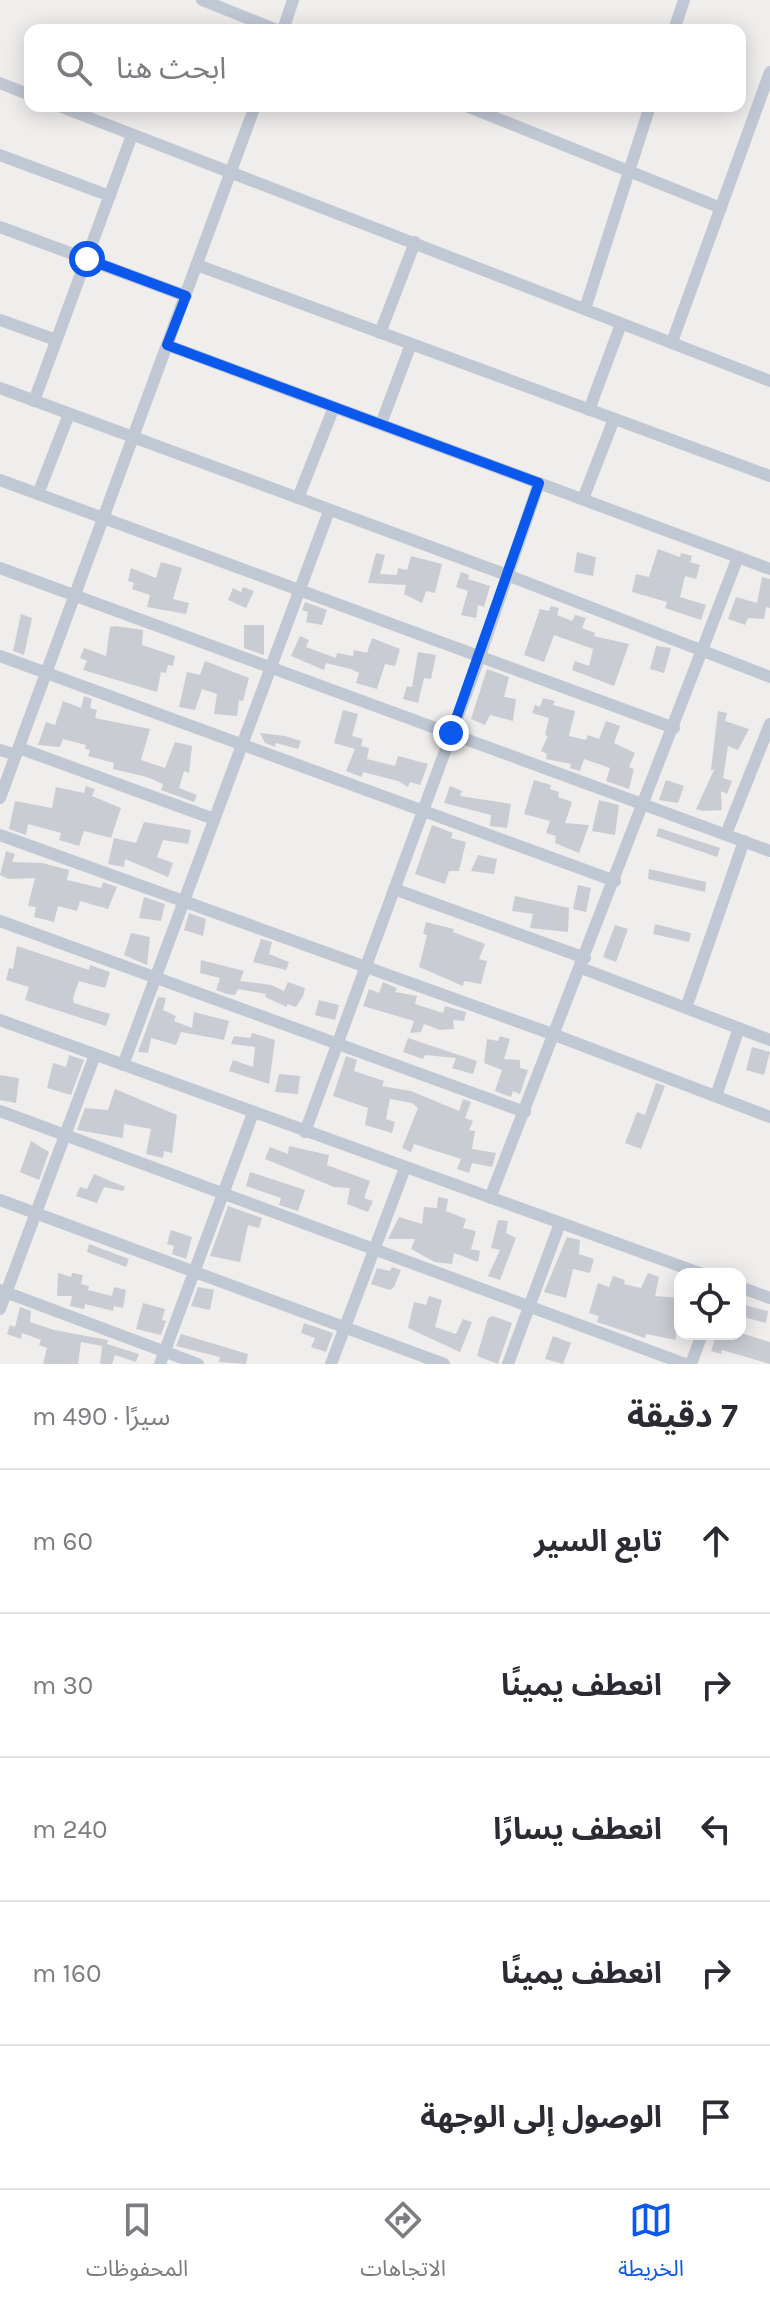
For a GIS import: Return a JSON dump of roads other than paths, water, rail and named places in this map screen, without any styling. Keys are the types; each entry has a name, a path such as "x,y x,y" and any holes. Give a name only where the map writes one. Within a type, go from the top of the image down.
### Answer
{"street":[{"path":"202,0 264,24"},
{"path":"283,24 293,0"},
{"path":"676,24 684,0"},
{"path":"672,342 770,72"},
{"path":"0,83 24,93"},
{"path":"74,112 770,381"},
{"path":"0,798 253,112"},
{"path":"481,112 721,208"},
{"path":"585,309 648,112"},
{"path":"34,401 132,135"},
{"path":"0,155 110,196"},
{"path":"0,227 186,296"},
{"path":"380,333 415,242"},
{"path":"197,265 770,476"},
{"path":"0,320 56,340"},
{"path":"589,410 621,324"},
{"path":"381,424 411,344"},
{"path":"167,345 770,569"},
{"path":"0,388 507,575 770,677"},
{"path":"298,498 334,407"},
{"path":"38,494 69,414"},
{"path":"583,499 614,419"},
{"path":"0,480 674,728"},
{"path":"305,1132 480,656 539,483"},
{"path":"123,1065 329,511"},
{"path":"490,1198 704,652 738,557"},
{"path":"0,568 770,851"},
{"path":"0,656 615,881"},
{"path":"726,834 770,724"},
{"path":"0,750 17,752 214,819"},
{"path":"757,759 770,764"},
{"path":"0,835 555,1035 770,1117"},
{"path":"686,1008 744,841"},
{"path":"394,889 770,1040"},
{"path":"0,921 525,1112"},
{"path":"0,1020 685,1268"},
{"path":"716,1096 739,1028"},
{"path":"0,1309 3,1291 37,1214 95,1055"},
{"path":"0,1111 685,1364"},
{"path":"162,1358 253,1113"},
{"path":"331,1364 405,1168"},
{"path":"0,1200 444,1364"},
{"path":"508,1364 560,1223"},
{"path":"746,1289 770,1298"},
{"path":"3,1291 162,1358 198,1364"},
{"path":"691,1364 700,1340"}]}
